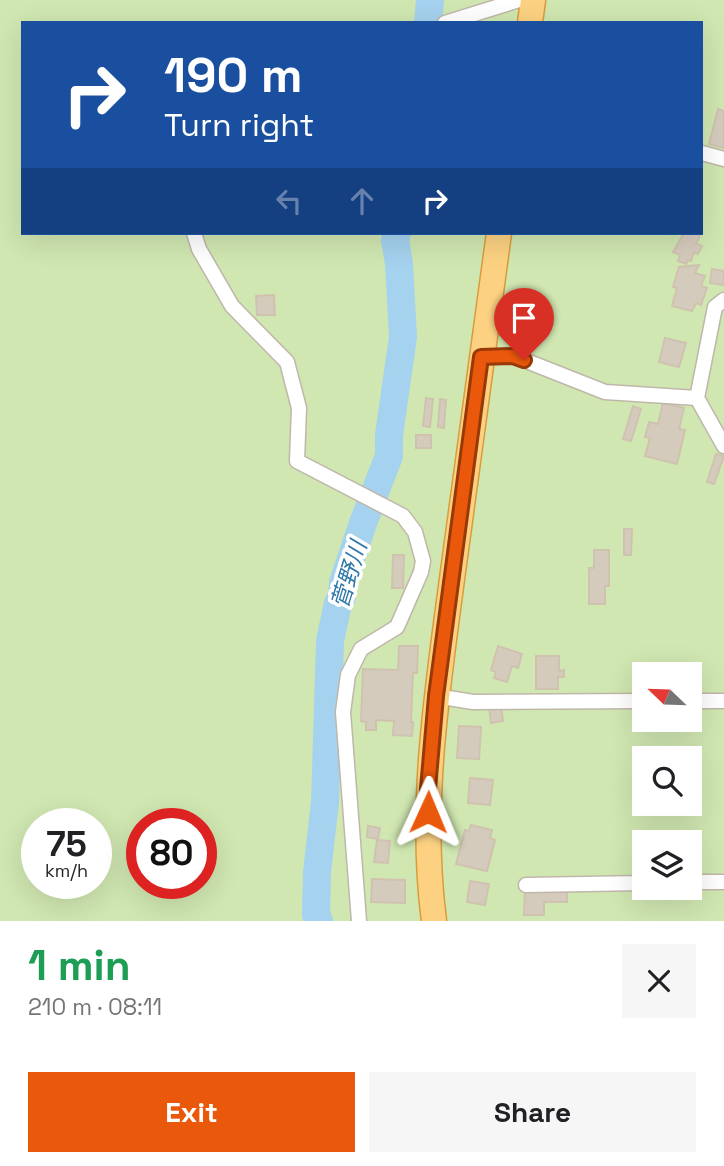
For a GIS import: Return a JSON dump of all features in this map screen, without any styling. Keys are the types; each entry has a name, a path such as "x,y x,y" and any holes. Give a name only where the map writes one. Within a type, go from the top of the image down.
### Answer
{"highway":[{"path":"530,21 533,0"},
{"path":"434,921 430,888 428,789 436,696 499,235"}],"street":[{"path":"451,21 519,0"},
{"path":"703,153 724,159"},
{"path":"194,235 198,249 232,306 287,362 299,408 297,461 403,516 420,544 423,561 421,572 397,627 361,649 348,675 343,712 359,921"},
{"path":"724,299 715,307 697,398 724,446"},
{"path":"481,357 513,356 604,392 697,398"},
{"path":"436,696 473,702 632,701"},
{"path":"702,701 724,701"},
{"path":"702,882 724,881"},
{"path":"526,885 632,883"}],"green space":[{"path":"0,0 724,0 724,921 0,921"}],"building":[{"path":"718,109 724,111 724,148 709,144"},
{"path":"683,235 700,235 696,244 702,246 698,254 694,252 691,261 688,260 686,264 678,261 680,255 673,252"},
{"path":"699,265 695,273 705,276 701,286 707,288 701,305 696,303 692,311 672,306 677,288 673,287 679,267"},
{"path":"712,269 724,271 724,285 710,283"},
{"path":"274,295 275,315 257,315 256,296"},
{"path":"665,338 686,343 679,367 659,362"},
{"path":"426,398 433,399 430,427 423,426"},
{"path":"440,399 446,400 444,428 438,427"},
{"path":"663,403 684,408 679,429 685,430 677,464 645,456 650,438 645,437 649,422 658,424"},
{"path":"633,406 641,409 631,441 623,439"},
{"path":"416,435 431,435 431,448 416,448"},
{"path":"716,454 724,456 714,484 707,482"},
{"path":"624,529 632,529 631,555 624,555"},
{"path":"594,550 609,550 609,586 605,586 605,604 589,604 589,568 594,568"},
{"path":"393,555 404,555 403,588 392,588"},
{"path":"399,646 418,646 417,673 413,673 412,736 393,735 394,721 376,720 376,730 366,730 366,722 361,721 363,669 398,670"},
{"path":"498,646 522,654 518,668 512,666 507,682 494,678 496,672 491,670"},
{"path":"536,656 559,656 559,671 564,670 564,677 558,677 558,689 536,689"},
{"path":"501,706 503,721 491,723 489,707"},
{"path":"459,726 481,727 479,759 457,758"},
{"path":"470,778 493,780 490,805 468,803"},
{"path":"471,825 492,830 490,838 495,840 487,871 456,864 465,830 469,831"},
{"path":"368,826 380,828 378,839 367,837"},
{"path":"377,840 390,841 388,863 374,862"},
{"path":"372,879 405,880 405,903 371,902"},
{"path":"470,881 489,884 485,905 467,902"},
{"path":"525,889 567,890 567,902 544,902 544,915 524,915"}],"waterway":[{"name":"菅野川","path":"428,21 430,0"},
{"name":"菅野川","path":"319,921 316,915 317,872 325,802 330,641 343,583 389,456 389,435 403,337 396,235"}],"route":[{"path":"428,812 436,696 481,357 513,356 524,360"}]}
